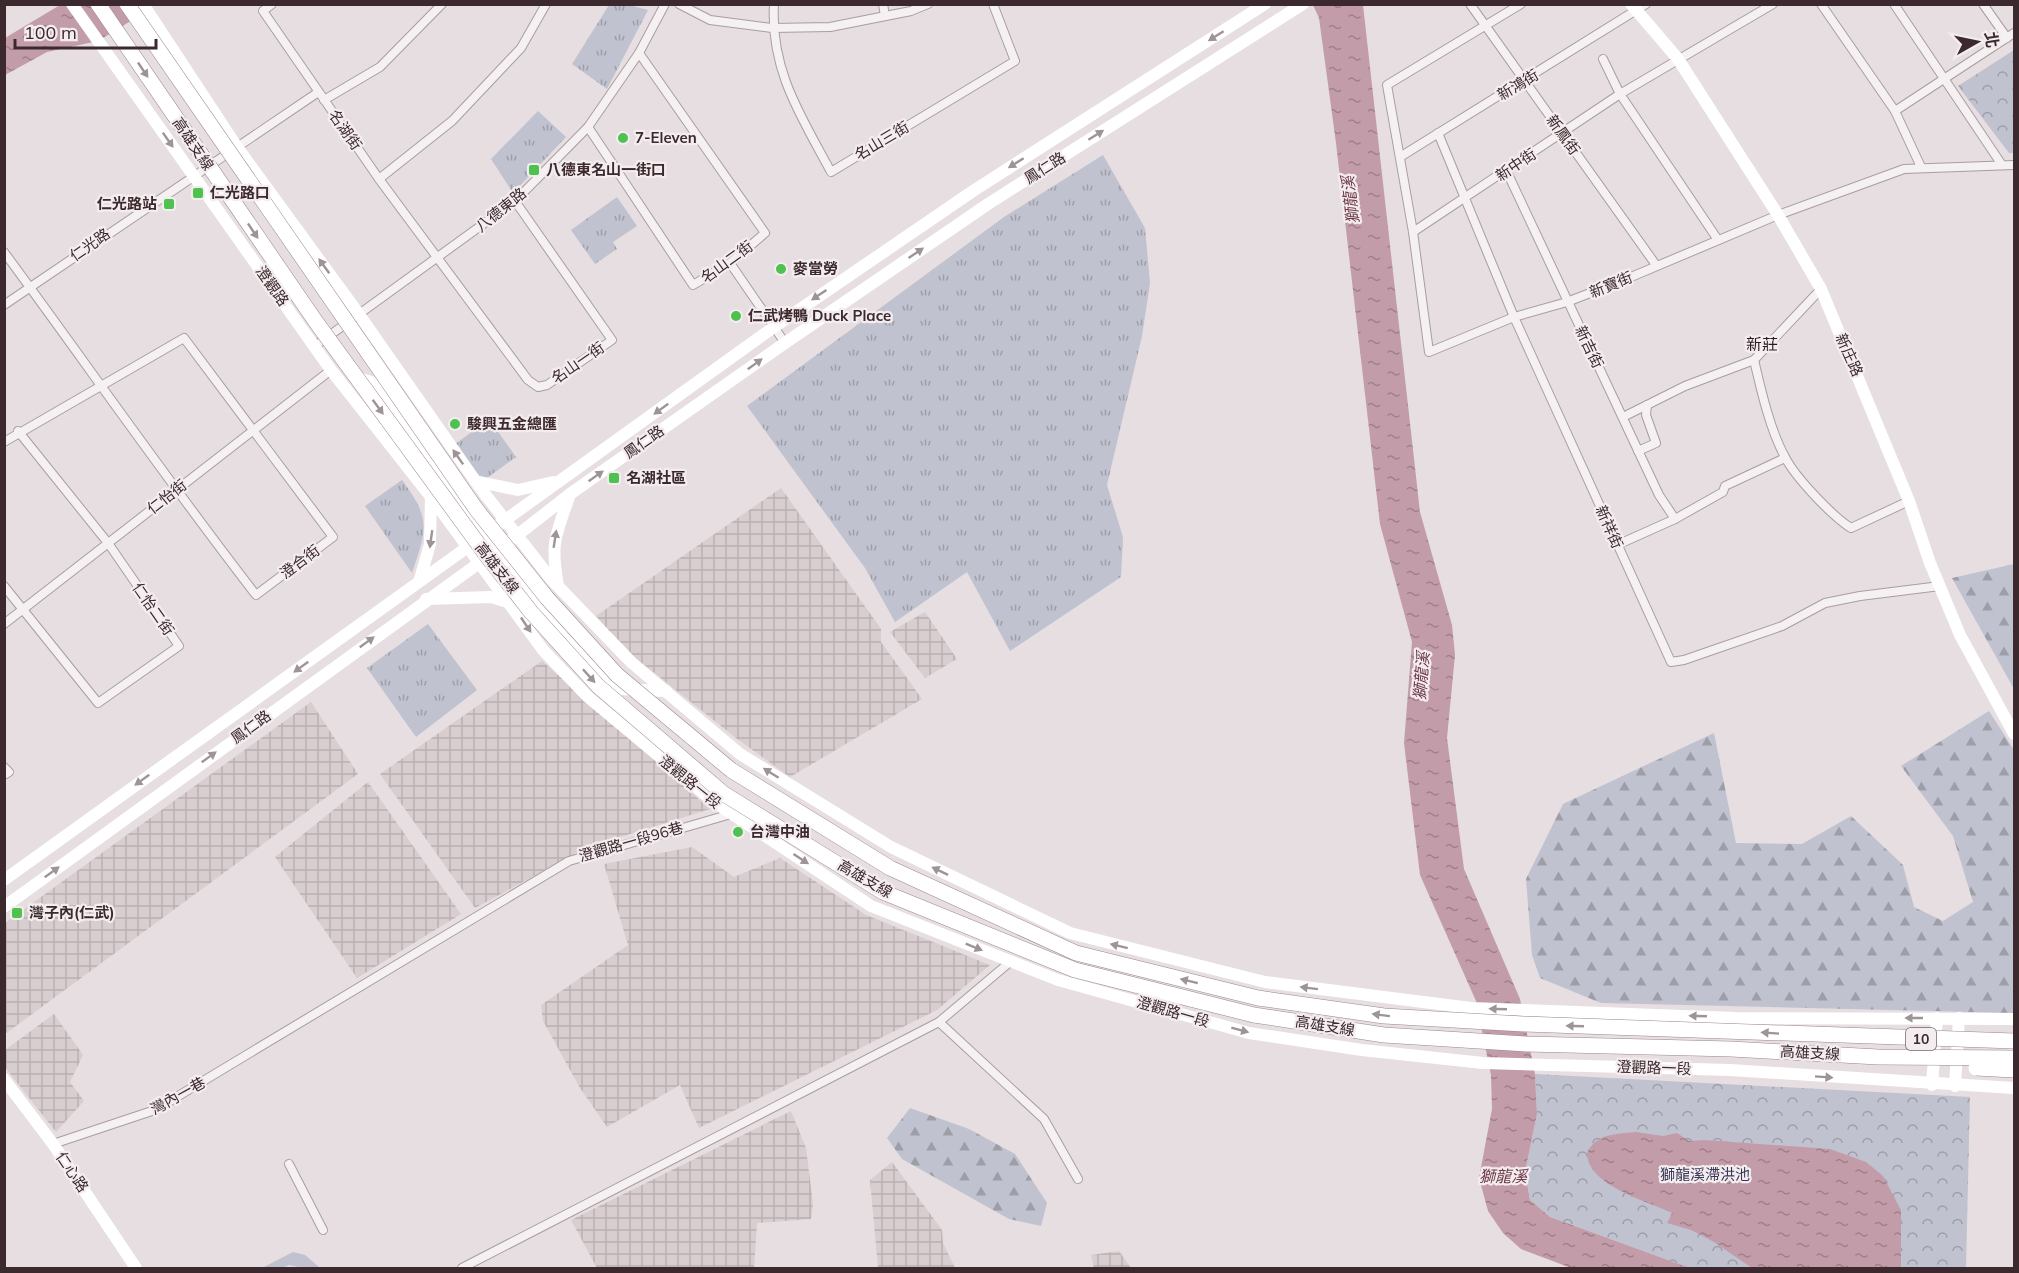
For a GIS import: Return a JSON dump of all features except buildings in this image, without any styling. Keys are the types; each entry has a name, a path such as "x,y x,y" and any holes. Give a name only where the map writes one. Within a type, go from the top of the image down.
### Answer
{"highway":[{"name":"高雄支線","path":"98,4 316,322 487,556 531,612 598,686 724,794 883,892 1075,970 1254,1015 1384,1035 1526,1044 1731,1049 1878,1057 2014,1058"},
{"name":"高雄支線","path":"127,4 476,509 555,607 617,675 731,770 890,868 1076,953 1258,998 1384,1016 1828,1036 2014,1041"},
{"path":"1828,1036 1900,1028 2014,1031"},
{"path":"1878,1057 1943,1066 2014,1070"}],"street":[{"name":"澄觀路","path":"72,4 331,370 431,497 476,540 479,561"},
{"name":"名湖街","path":"273,4 263,11 317,93 438,257"},
{"path":"324,100 380,67 442,4"},
{"path":"379,179 452,121 520,48 546,4"},
{"name":"八德東路","path":"315,346 515,201 588,127 639,53 665,4"},
{"path":"679,4 711,20 772,28 830,27 885,16 928,4"},
{"path":"772,28 774,4"},
{"path":"883,4 885,16"},
{"name":"名山三街","path":"772,28 788,93 831,171 1015,62 993,4"},
{"name":"鳳仁路","path":"4,880 420,579 774,327 973,191 1265,4"},
{"name":"鳳仁路","path":"4,907 426,599 516,537 570,494 785,343 988,204 1303,4"},
{"name":"新鳳街","path":"1470,4 1523,82 1562,132 1656,266"},
{"path":"1413,232 1387,86 1486,28 1521,4"},
{"name":"新中街","path":"1413,232 1507,172 1620,94 1773,4"},
{"path":"1821,4 1895,111 1921,167"},
{"path":"1894,4 2002,165"},
{"path":"1895,111 2011,36 1983,4"},
{"name":"新庄路","path":"1638,7 1678,59 1778,215 1821,289 1909,501 1960,635 2014,734"},
{"name":"新鴻街","path":"1400,157 1523,82 1638,7"},
{"path":"145,8 237,147 358,313 475,481 516,537 559,587 632,663 740,754 891,847 1070,933 1265,982 1471,1008 1736,1018 1959,1017 2014,1019"},
{"name":"名山二街","path":"588,127 693,285 730,263 765,233 639,53"},
{"path":"1603,59 1620,94 1718,240"},
{"name":"仁光路","path":"4,305 317,93"},
{"name":"新祥街","path":"1438,133 1514,318 1671,662 1684,660 1782,626 1825,603 1860,596 1940,586"},
{"name":"新寶街","path":"1413,232 1429,352 1514,318 1567,302 1778,215 1905,170 1921,167 2014,165"},
{"name":"新吉街","path":"1507,172 1666,511 1675,519"},
{"name":"名山一街","path":"438,257 528,380 538,387 547,385 612,340 515,201"},
{"name":"澄合街","path":"4,252 175,491 256,595 333,537 184,338 102,387"},
{"path":"730,263 785,343"},
{"path":"1623,417 1685,386 1754,360 1821,289"},
{"path":"1754,360 1761,391 1785,458 1836,519 1851,528 1909,501"},
{"path":"331,370 377,384 476,540 498,548 569,637 619,689 666,692"},
{"name":"仁怡街","path":"4,624 331,370"},
{"path":"4,442 18,431 102,387"},
{"path":"1638,451 1656,443 1646,415 1647,405"},
{"name":"仁怡二街","path":"4,586 98,704 179,646 108,543 18,431"},
{"path":"1617,545 1675,519 1723,492 1725,486 1785,458"},
{"path":"475,481 518,490 563,479"},
{"path":"559,587 553,556 554,535 570,494"},
{"path":"420,579 430,544 431,497"},
{"name":"澄觀路一段","path":"479,561 543,650 588,697 731,814 871,906 1058,980 1249,1033 1362,1050 1483,1064 1730,1070 2014,1089"},
{"path":"426,599 491,597 511,603"},
{"path":"4,766 9,772 4,775"},
{"name":"澄觀路一段96巷","path":"401,962 569,861 731,814"},
{"name":"灣內一巷","path":"53,1144 155,1110 401,962"},
{"path":"462,1269 939,1022 1010,962"},
{"path":"1955,1086 1959,1017"},
{"path":"1932,1085 1937,1018"},
{"path":"939,1022 1044,1119 1078,1179"},
{"name":"仁心路","path":"4,1079 53,1144 136,1269"},
{"path":"289,1164 322,1230"}],"shaded area":[{"path":"781,488 881,629 881,642 922,699 790,777 736,738 627,651 596,616"},
{"path":"925,612 957,659 925,678 890,632"},
{"path":"542,661 710,809 585,848 475,908 380,774"},
{"path":"311,702 358,774 5,1034 5,923"},
{"path":"368,782 461,914 357,978 275,857"},
{"path":"692,847 734,877 780,858 866,915 990,965 937,1010 699,1128 680,1085 607,1127 580,1088 543,1021 541,1005 628,945 604,864"},
{"path":"54,1014 83,1055 70,1082 84,1101 56,1132 4,1066 5,1050"},
{"path":"791,1111 806,1148 813,1204 811,1219 757,1223 754,1268 597,1268 571,1220"},
{"path":"892,1162 942,1230 943,1243 955,1268 878,1268 870,1180"},
{"path":"1119,1251 1131,1268 1094,1268 1091,1255"}],"green space":[{"path":"609,5 629,5 648,10 607,89 572,64"},
{"path":"2014,50 2014,153 2009,153 1958,86"},
{"path":"538,111 566,137 513,193 491,159"},
{"path":"1103,155 1145,228 1150,283 1142,336 1107,485 1123,537 1121,577 1010,651 967,572 895,622 865,568 747,406 1004,217"},
{"path":"617,197 637,226 613,242 617,249 595,264 571,230"},
{"path":"489,419 516,457 487,478 478,478 454,445"},
{"path":"402,480 418,505 424,524 421,545 412,573 365,506"},
{"path":"2014,564 2014,689 1952,578"},
{"path":"428,624 477,690 416,737 367,668"},
{"path":"1989,711 2014,750 2014,1013 1601,1003 1540,978 1532,955 1526,879 1563,804 1714,733 1736,843 1802,844 1851,816 1903,865 1914,907 1943,921 1973,902 1953,836 1901,766"},
{"name":"獅龍溪滯洪池","path":"1535,1074 1970,1097 1966,1268 1690,1268 1550,1217 1530,1200 1525,1172 1537,1114"},
{"path":"910,1108 969,1129 1015,1154 1047,1203 1041,1226 1009,1219 902,1159 887,1138"},
{"path":"293,1252 305,1255 320,1268 289,1265 282,1268 262,1268"}],"water":[{"path":"60,5 151,5 147,11 98,41 47,52 5,75 5,38"},
{"name":"獅龍溪","path":"1313,5 1363,5 1420,512 1452,625 1455,655 1447,738 1464,869 1520,999 1535,1074 1537,1114 1525,1172 1530,1200 1550,1217 1690,1268 1571,1268 1521,1249 1503,1233 1488,1211 1479,1178 1492,1109 1491,1075 1476,1001 1420,875 1404,743 1412,642 1380,524 1336,143 1319,18"},
{"path":"1636,1132 1663,1136 1677,1133 1689,1141 1704,1140 1830,1149 1866,1162 1883,1176 1901,1210 1901,1268 1752,1268 1714,1242 1691,1230 1667,1223 1672,1213 1620,1190 1597,1174 1590,1164 1587,1153 1591,1146 1608,1136"}],"place":[{"name":"7-Eleven","path":"623,138"},
{"name":"八德東名山一街口","path":"534,170"},
{"name":"仁光路口","path":"198,193"},
{"name":"仁光路站","path":"169,204"},
{"name":"麥當勞","path":"781,269"},
{"name":"仁武烤鴨 Duck Place","path":"736,316"},
{"name":"駿興五金總匯","path":"455,424"},
{"name":"名湖社區","path":"614,478"},
{"name":"台灣中油","path":"738,832"},
{"name":"灣子內(仁武)","path":"17,913"}],"district":[{"name":"新莊","path":"1762,344"}]}
